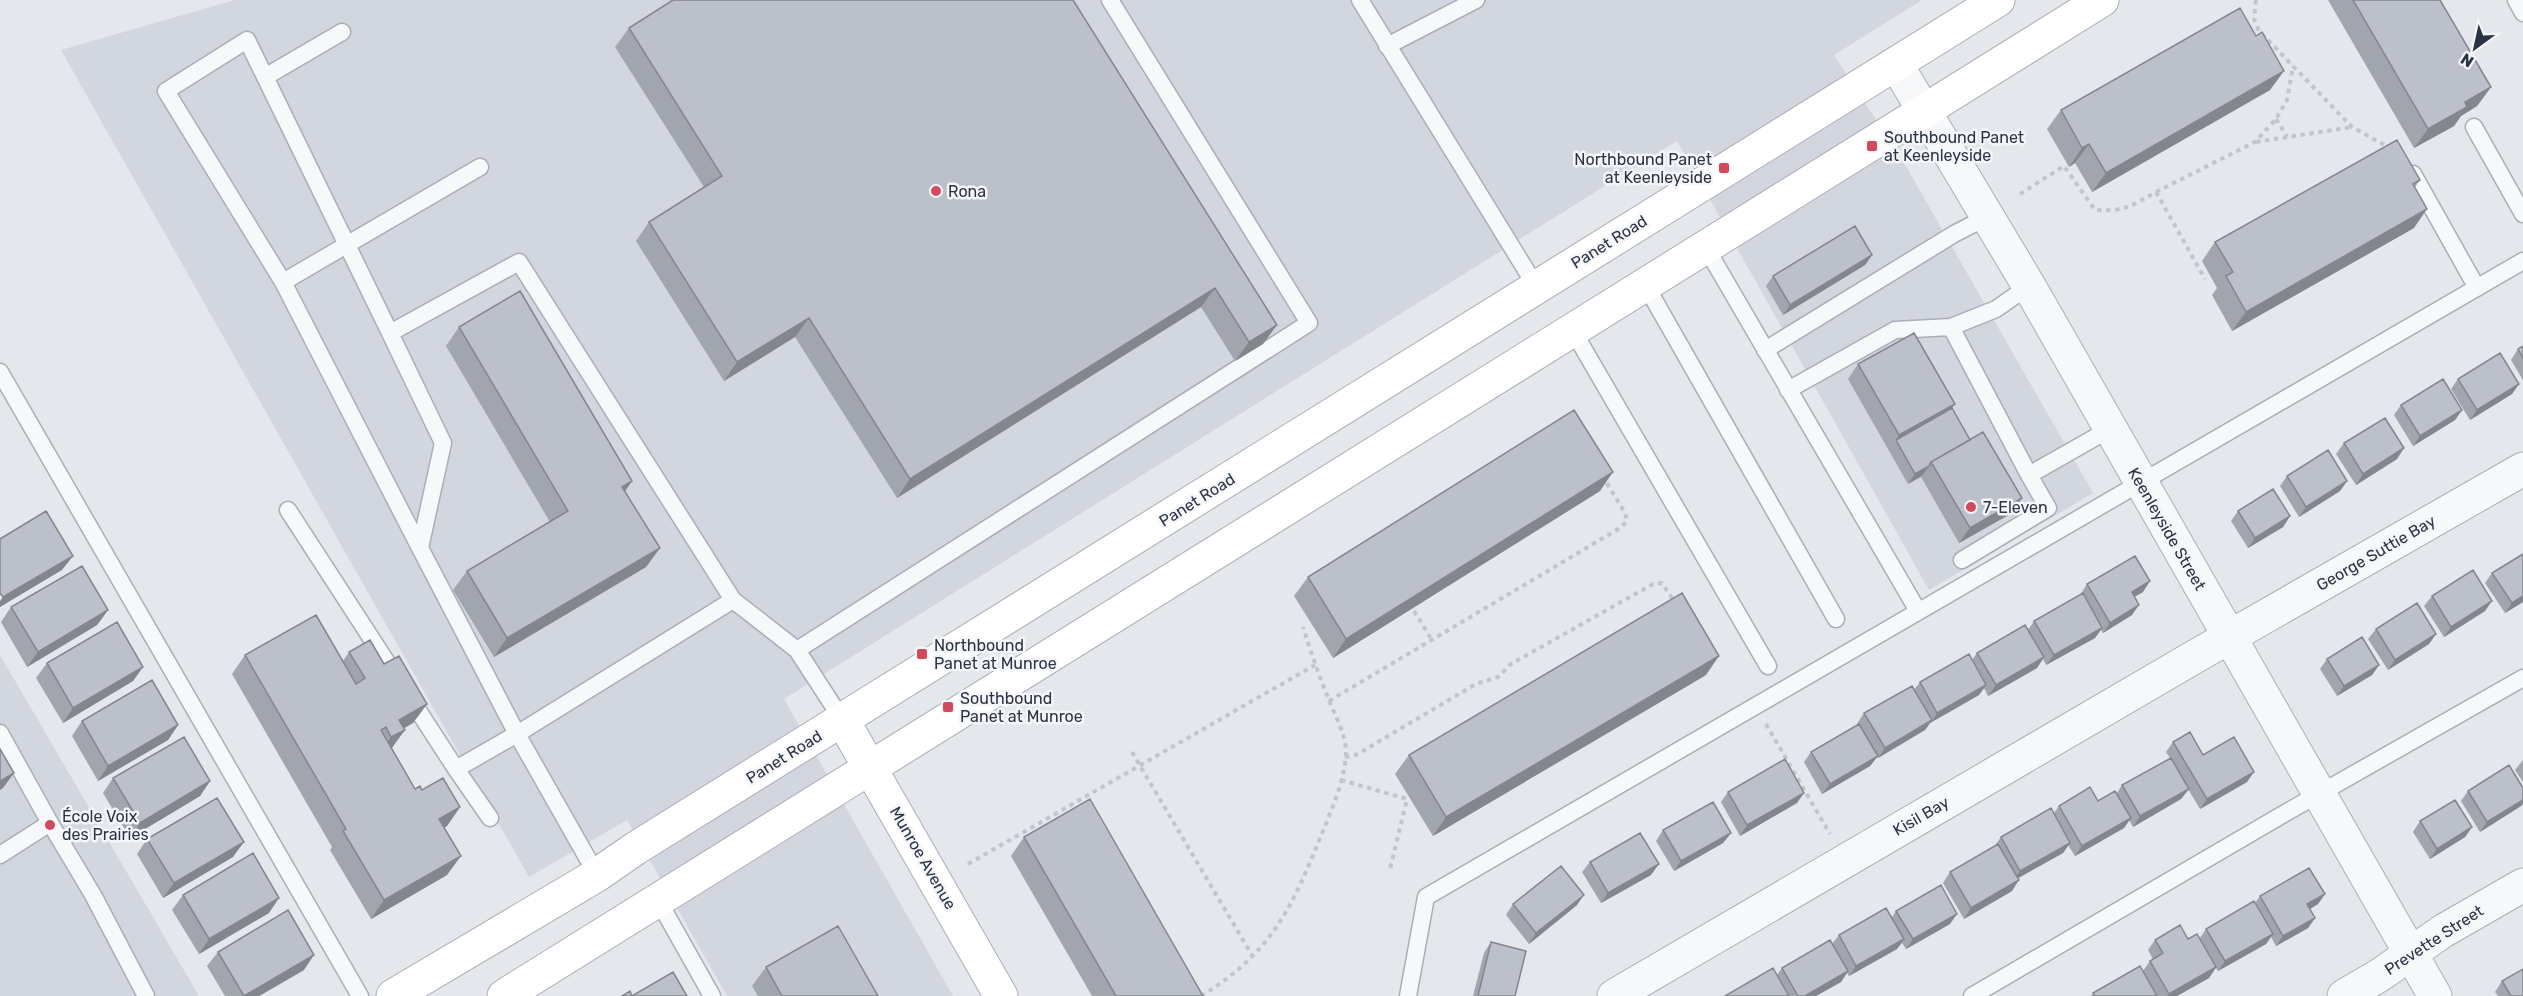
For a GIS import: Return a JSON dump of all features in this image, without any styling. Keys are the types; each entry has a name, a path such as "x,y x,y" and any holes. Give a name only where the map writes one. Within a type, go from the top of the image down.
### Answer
{"street":[{"name":"Panet Road","path":"393,996 597,875 636,848 1998,0"},
{"path":"504,996 2102,0"},
{"name":"Keenleyside Street","path":"1896,64 2029,286 2435,996"},
{"name":"George Suttie Bay","path":"2229,637 2523,469"},
{"name":"Kisil Bay","path":"1614,996 2229,637"},
{"name":"Munroe Avenue","path":"843,721 1001,996"},
{"name":"Prevette Street","path":"2344,996 2411,954 2442,931 2523,885"}],"lane":[{"path":"797,650 1309,323 1110,0"},
{"path":"1360,0 1537,288"},
{"path":"1388,46 1476,0"},
{"path":"2516,0 2523,13"},
{"path":"265,77 342,32"},
{"path":"420,548 443,443 247,40 166,91 283,282 420,548 517,734 597,875"},
{"path":"2474,127 2523,214"},
{"path":"283,282 480,167"},
{"path":"2413,174 2476,288"},
{"path":"1765,350 1954,234 1986,217"},
{"path":"1705,246 1918,611"},
{"path":"1408,996 1426,897 2523,261"},
{"path":"390,333 519,262 733,600 797,650 843,721"},
{"path":"1645,284 1836,619"},
{"path":"1788,390 1895,330 1951,327 1996,309 2029,286"},
{"path":"1951,327 2048,508 1962,560"},
{"path":"1572,329 1768,666"},
{"path":"0,372 360,996"},
{"path":"2029,475 2110,429"},
{"path":"288,510 490,818"},
{"path":"456,769 517,734 733,600"},
{"path":"1972,996 2523,678"},
{"path":"0,733 99,905 146,996"},
{"path":"0,855 50,823"},
{"path":"658,900 712,996"}],"path":[{"path":"2256,0 2254,19 2259,31 2352,127 2391,149"},
{"path":"2254,35 2259,31"},
{"path":"2255,142 2276,119 2287,100 2292,66"},
{"path":"2276,119 2287,136"},
{"path":"2020,194 2064,166 2095,210 2114,212 2126,209 2255,142 2352,127"},
{"path":"2156,192 2205,279"},
{"path":"1329,701 1620,528 1627,521 1625,513 1597,468"},
{"path":"1345,757 1356,755 1476,684 1498,677 1511,664 1653,584 1662,583 1679,608"},
{"path":"1414,611 1432,640"},
{"path":"1201,996 1228,980 1253,957 1282,922 1306,873 1340,789 1346,751 1341,729 1315,665 1304,627"},
{"path":"968,864 1315,665"},
{"path":"1755,706 1845,861"},
{"path":"1132,752 1253,957"},
{"path":"1341,780 1407,799 1390,869"}],"shaded area":[{"path":"235,0 1922,0 1834,55 1907,168 2093,493 1929,590 1677,141 784,699 953,996 727,996 627,820 529,877 61,50"},
{"name":"École Voix des Prairies","path":"0,655 199,996 0,996"}],"building":[{"path":"673,0 1073,0 1277,325 1249,342 1215,288 910,479 809,318 737,362 649,222 722,176 629,28"},
{"path":"2353,0 2440,0 2491,87 2465,102 2467,107 2428,129"},
{"path":"2240,8 2256,36 2262,32 2284,71 2106,173 2089,144 2082,148 2061,110"},
{"path":"2397,140 2420,180 2413,184 2427,209 2246,312 2226,276 2233,272 2215,242"},
{"path":"1855,226 1872,255 1790,305 1773,276"},
{"path":"520,291 632,481 622,487 660,548 507,638 467,571 568,511 459,327"},
{"path":"1914,333 1955,404 1899,435 1858,364"},
{"path":"2523,346 2523,358 2518,349"},
{"path":"2500,353 2519,384 2477,410 2458,379"},
{"path":"2443,379 2462,410 2420,436 2401,405"},
{"path":"1952,408 1970,440 1915,474 1896,440"},
{"path":"1574,410 1613,472 1346,639 1308,577"},
{"path":"2385,418 2404,448 2363,474 2344,443"},
{"path":"1983,432 2022,498 1970,528 1931,462"},
{"path":"2328,450 2347,481 2306,507 2287,476"},
{"path":"2273,489 2290,516 2255,538 2238,511"},
{"path":"46,511 73,556 3,597 0,593 0,539"},
{"path":"2523,554 2523,596 2512,603 2492,573"},
{"path":"2135,556 2150,581 2132,592 2139,605 2110,623 2087,584"},
{"path":"82,566 108,610 38,652 11,607"},
{"path":"2473,570 2492,601 2451,627 2432,596"},
{"path":"1682,593 1719,656 1446,817 1409,755"},
{"path":"2083,593 2102,628 2054,655 2034,621"},
{"path":"2417,603 2436,634 2395,660 2376,629"},
{"path":"316,615 356,684 365,678 349,652 370,640 384,664 399,656 427,704 399,720 405,730 391,737 386,727 381,730 415,789 420,786 422,790 443,778 460,807 439,819 461,856 384,900 343,831 346,829 245,655"},
{"path":"117,622 143,667 73,708 47,663"},
{"path":"2025,625 2044,657 1996,685 1977,653"},
{"path":"2362,637 2379,665 2344,686 2327,659"},
{"path":"1969,654 1986,685 1937,713 1920,682"},
{"path":"152,680 178,725 108,766 82,721"},
{"path":"1912,686 1932,720 1885,748 1864,713"},
{"path":"1859,724 1878,756 1830,784 1811,752"},
{"path":"2190,732 2203,755 2234,737 2254,772 2207,799 2173,742"},
{"path":"184,737 210,781 140,823 113,778"},
{"path":"0,749 14,773 0,781"},
{"path":"2171,758 2189,789 2140,816 2122,785"},
{"path":"1785,759 1804,793 1747,825 1728,792"},
{"path":"2509,765 2523,788 2523,800 2487,822 2468,791"},
{"path":"2090,787 2098,801 2115,791 2131,818 2082,846 2059,806"},
{"path":"217,798 244,842 174,883 147,839"},
{"path":"1090,799 1203,996 1116,996 1024,837"},
{"path":"2455,800 2472,827 2437,849 2420,821"},
{"path":"1713,802 1731,833 1681,861 1663,830"},
{"path":"2051,808 2070,843 2020,871 2001,837"},
{"path":"1640,833 1659,864 1608,893 1590,862"},
{"path":"1998,844 2019,880 1971,908 1950,872"},
{"path":"253,853 279,898 209,939 183,895"},
{"path":"1561,866 1584,895 1536,933 1513,904"},
{"path":"2309,868 2325,894 2307,904 2315,918 2283,936 2260,896"},
{"path":"1941,885 1957,914 1913,939 1896,911"},
{"path":"2254,901 2273,934 2225,961 2206,929"},
{"path":"1886,908 1904,939 1856,966 1839,935"},
{"path":"288,910 314,955 244,996 218,952"},
{"path":"2180,925 2188,939 2197,934 2216,967 2169,994 2150,961 2163,953 2155,940"},
{"path":"838,926 878,996 782,996 766,967"},
{"path":"1830,940 1848,971 1805,996 1798,996 1782,968"},
{"path":"1491,942 1526,951 1515,996 1478,996"},
{"path":"2140,966 2157,996 2095,996 2093,993"},
{"path":"1773,968 1789,996 1725,996"},
{"path":"2523,969 2523,996 2511,996 2502,981"},
{"path":"673,972 687,996 632,996"},
{"path":"630,991 632,996 622,996"}],"place":[{"name":"Southbound Panet at Keenleyside","path":"1872,146"},
{"name":"Northbound Panet at Keenleyside","path":"1724,168"},
{"name":"Rona","path":"936,191"},
{"name":"7-Eleven","path":"1971,507"},
{"name":"Northbound Panet at Munroe","path":"922,654"},
{"name":"Southbound Panet at Munroe","path":"948,707"},
{"name":"École Voix des Prairies","path":"50,825"}]}
